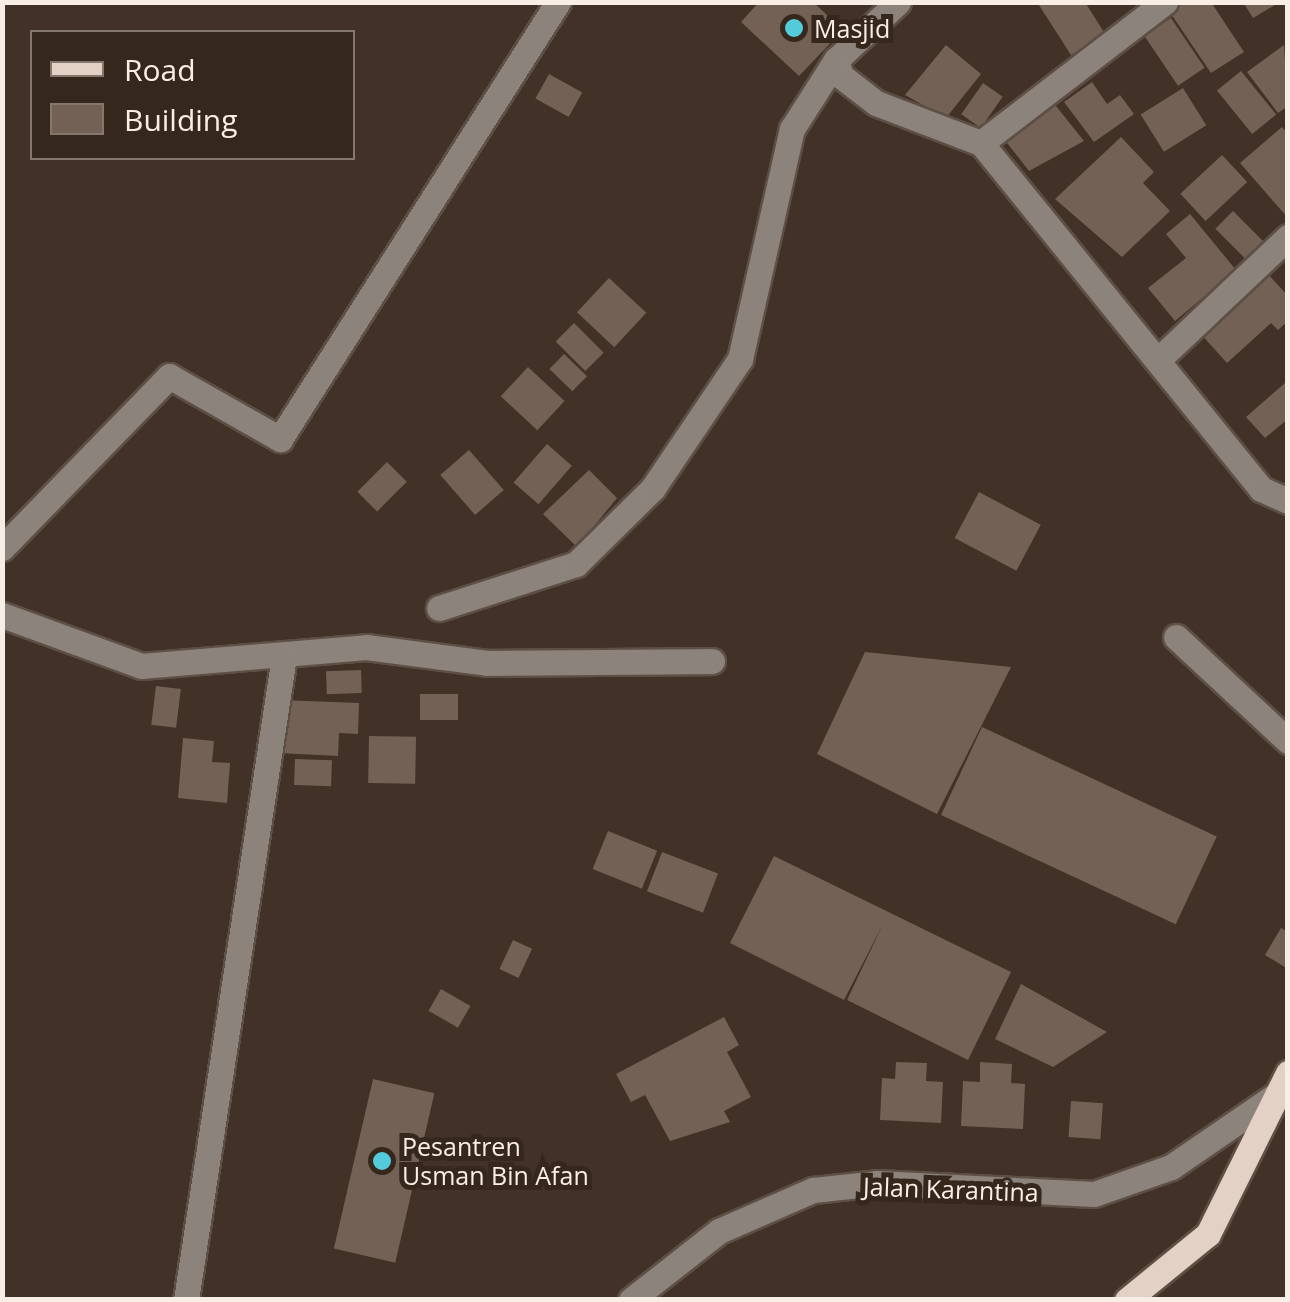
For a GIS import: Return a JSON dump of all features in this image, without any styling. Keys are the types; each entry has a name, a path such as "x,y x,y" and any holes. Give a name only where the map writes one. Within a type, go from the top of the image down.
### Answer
{"main road":[{"path":"1127,1300 1208,1234 1282,1084"}],"street":[{"path":"2,548 169,376 280,439 558,2"},
{"path":"439,608 576,564 653,488 745,346 792,129 836,60 898,2"},
{"path":"981,143 1165,2"},
{"path":"836,60 854,90 876,103 981,143 1160,358 1261,489 1288,501"},
{"path":"1160,358 1288,237"},
{"path":"2,615 141,666 366,647 487,663 712,662"},
{"path":"1176,637 1288,741"},
{"path":"186,1300 284,656"},
{"name":"Jalan Karantina","path":"631,1300 718,1231 813,1190 877,1182 1094,1194 1171,1167 1282,1084"}],"building":[{"path":"759,2 813,2 843,30 799,76 741,22"},
{"path":"1037,2 1085,2 1105,34 1071,55"},
{"path":"1182,2 1211,2 1244,52 1211,73 1169,11"},
{"path":"1243,2 1280,2 1253,18"},
{"path":"1171,18 1205,68 1178,86 1144,36"},
{"path":"946,45 981,74 946,118 905,95"},
{"path":"1284,45 1288,106 1278,113 1247,72"},
{"path":"1241,71 1276,115 1252,134 1217,91"},
{"path":"549,74 582,92 569,117 535,98"},
{"path":"1092,82 1107,104 1120,95 1134,114 1094,142 1064,102"},
{"path":"983,83 1003,97 981,128 961,114"},
{"path":"1183,88 1206,125 1164,152 1141,114"},
{"path":"1052,101 1084,141 1029,171 1004,139"},
{"path":"1282,127 1288,134 1288,218 1240,163"},
{"path":"1121,137 1154,172 1143,183 1170,211 1122,257 1055,199"},
{"path":"1222,155 1247,182 1206,221 1180,194"},
{"path":"1233,211 1266,244 1249,262 1215,229"},
{"path":"1190,214 1236,270 1175,321 1148,288 1186,258 1166,234"},
{"path":"1267,273 1288,296 1288,321 1278,330 1271,323 1227,363 1200,333"},
{"path":"609,278 646,313 614,347 577,312"},
{"path":"574,323 604,353 585,371 556,341"},
{"path":"564,354 587,376 572,391 549,369"},
{"path":"528,367 565,401 537,430 501,396"},
{"path":"1285,383 1288,419 1265,438 1246,417"},
{"path":"547,444 572,466 538,504 514,482"},
{"path":"469,450 504,490 475,515 440,475"},
{"path":"387,462 407,482 377,511 357,492"},
{"path":"589,470 617,498 577,547 543,514"},
{"path":"979,492 1041,525 1016,571 955,538"},
{"path":"865,652 1011,667 937,814 817,754"},
{"path":"361,670 362,693 327,694 326,671"},
{"path":"156,686 181,689 176,728 151,725"},
{"path":"420,694 458,694 458,720 420,720"},
{"path":"281,700 359,703 358,734 339,733 338,756 279,753"},
{"path":"982,727 1217,836 1176,924 941,815"},
{"path":"369,736 416,737 415,784 368,783"},
{"path":"183,738 214,741 212,762 230,763 227,803 178,798"},
{"path":"295,759 332,760 331,786 294,785"},
{"path":"608,831 657,851 642,889 593,869"},
{"path":"662,852 718,874 703,913 647,891"},
{"path":"774,856 1011,972 968,1060 847,1000 883,924 844,1000 730,943"},
{"path":"1281,928 1288,932 1288,969 1265,955"},
{"path":"513,940 532,949 519,978 499,969"},
{"path":"1021,984 1107,1032 1053,1067 995,1039"},
{"path":"441,989 470,1006 458,1028 428,1011"},
{"path":"724,1017 739,1045 727,1052 751,1097 724,1111 730,1122 670,1141 645,1095 631,1102 616,1074"},
{"path":"896,1062 927,1063 926,1081 943,1082 941,1123 880,1120 882,1078 895,1079"},
{"path":"980,1062 1012,1064 1011,1083 1025,1084 1023,1129 961,1126 963,1081 980,1082"},
{"path":"373,1079 434,1093 395,1263 334,1249"},
{"path":"1071,1101 1103,1103 1100,1139 1068,1137"}],"place":[{"name":"Masjid","path":"794,28"},
{"name":"Pesantren Usman Bin Afan","path":"382,1161"}]}
